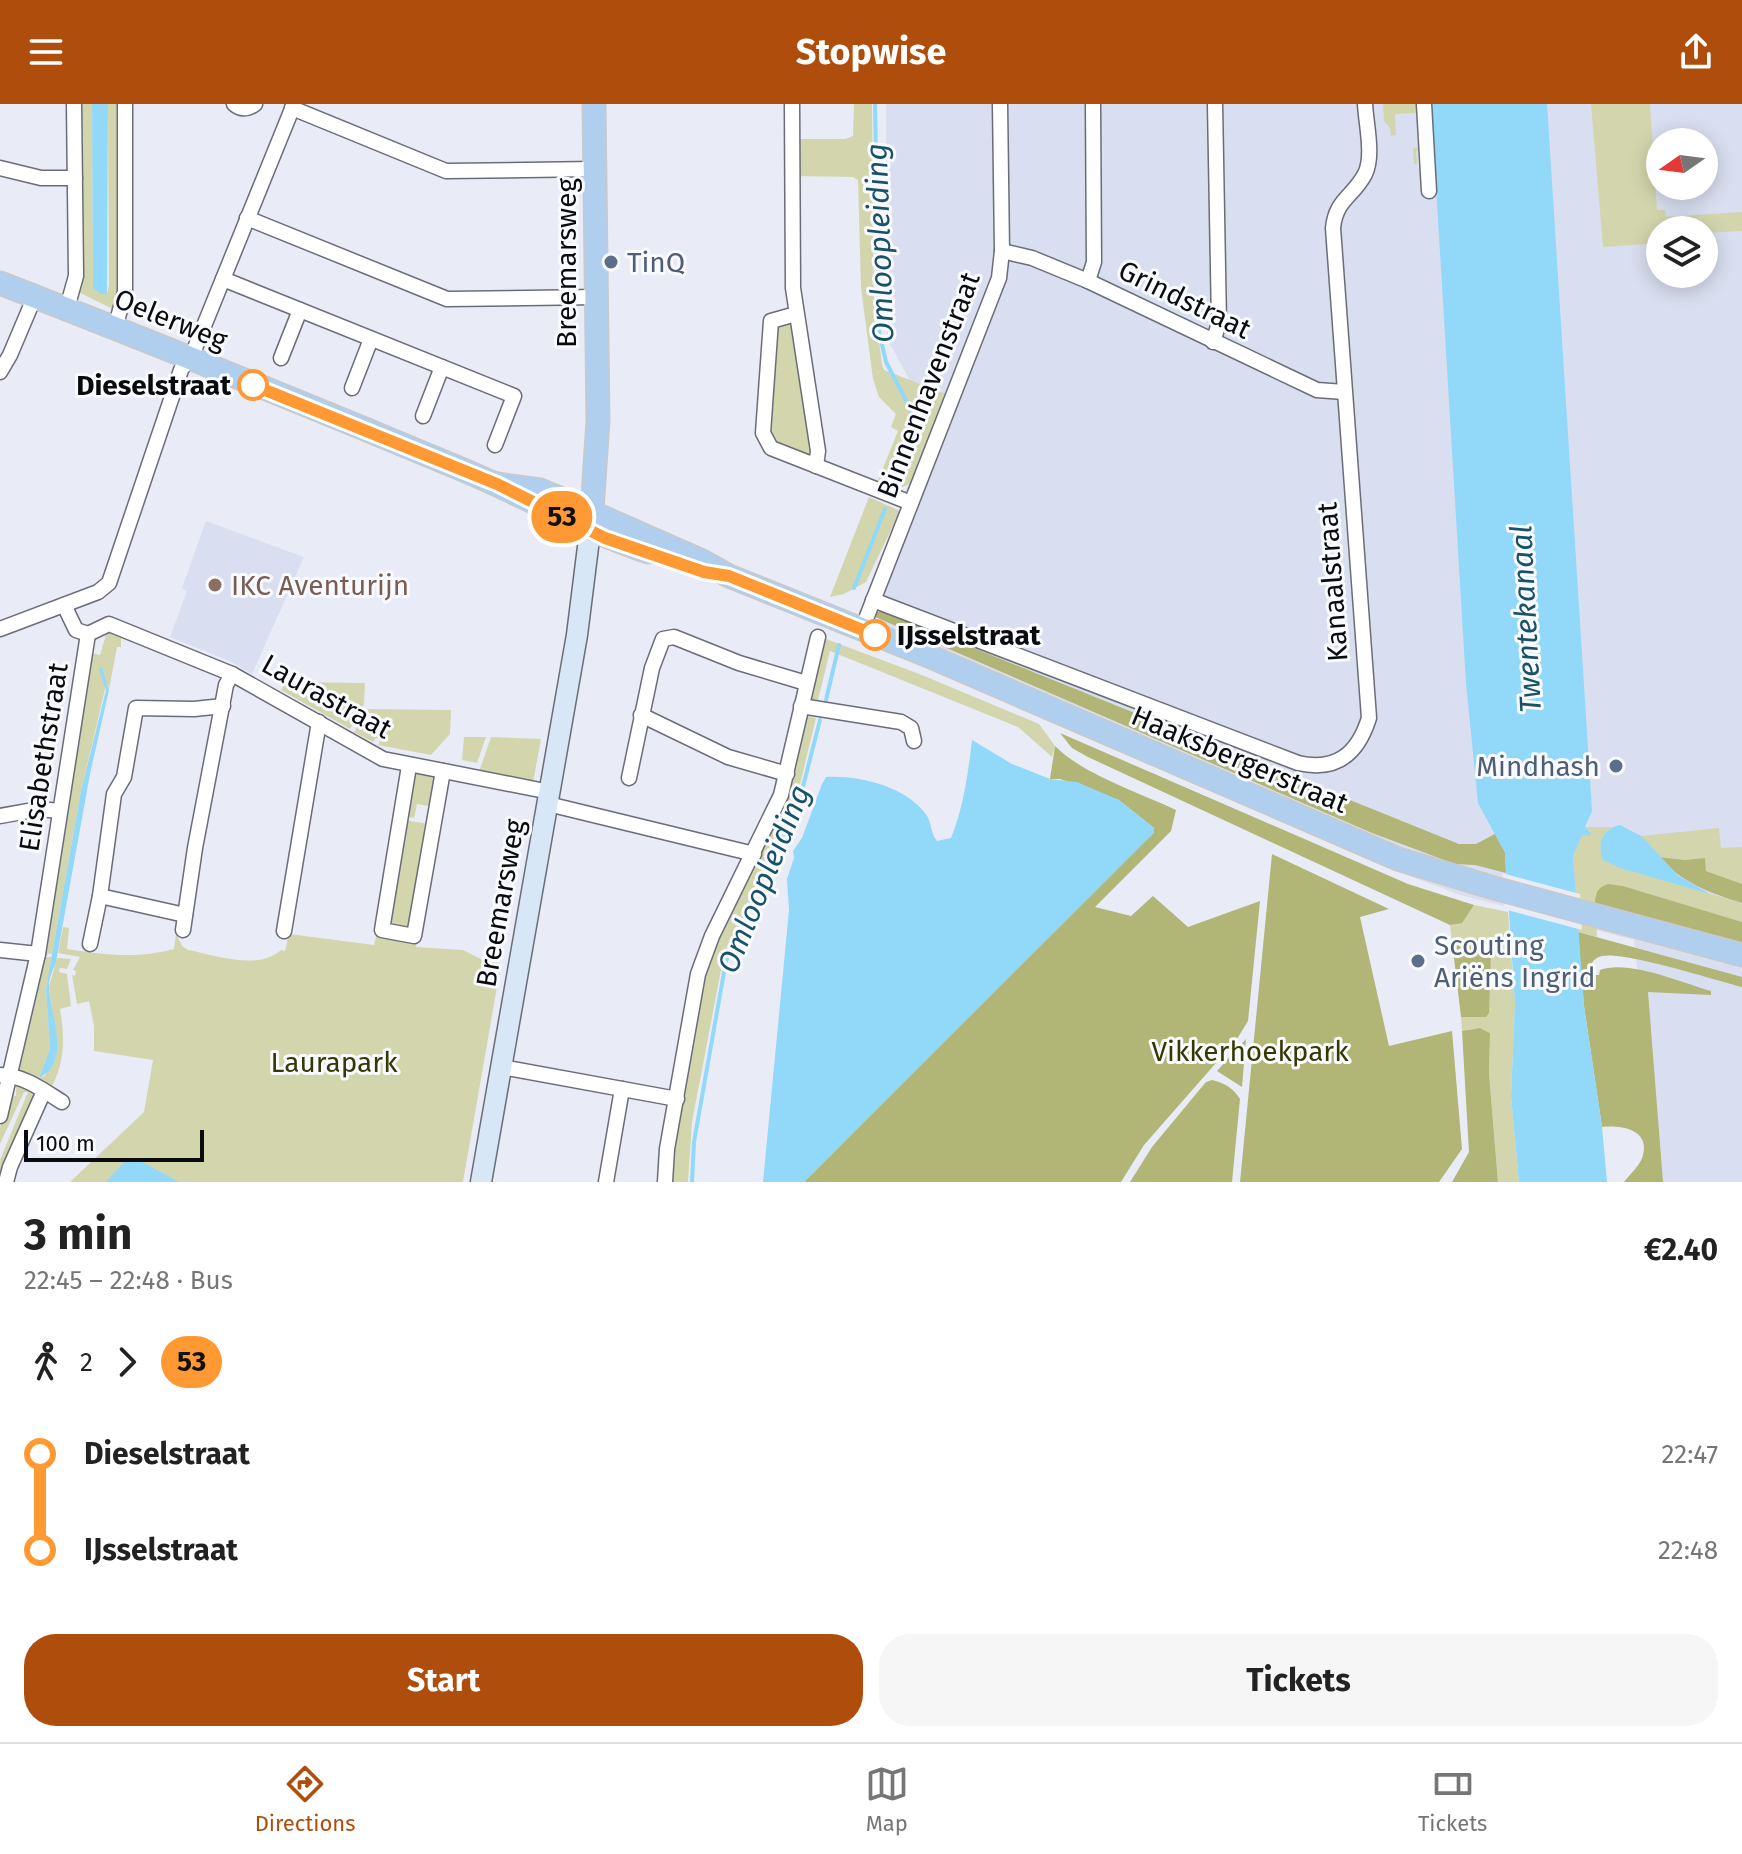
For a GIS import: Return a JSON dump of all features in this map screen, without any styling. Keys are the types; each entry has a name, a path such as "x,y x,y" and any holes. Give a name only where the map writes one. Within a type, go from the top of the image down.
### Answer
{"main road":[{"name":"Breemarsweg","path":"594,104 598,525"},
{"name":"Oelerweg","path":"0,283 35,296 69,303 116,322 188,358 497,484 540,490 598,525"},
{"name":"Haaksbergerstraat","path":"598,525 702,561 729,576 862,629 1398,859 1742,955"}],"street":[{"path":"69,303 76,276 74,104"},
{"path":"116,322 125,292 125,104"},
{"path":"234,104 241,109 255,104"},
{"path":"792,104 793,271 796,314 818,451 816,466"},
{"name":"Binnenhavenstraat","path":"862,629 999,278 1002,251 1000,104"},
{"path":"1088,281 1094,262 1093,104"},
{"path":"1213,342 1219,323 1215,104"},
{"name":"Kanaalstraat","path":"1342,759 1363,736 1369,718 1333,228 1338,206 1366,172 1365,104"},
{"path":"1424,104 1429,191"},
{"path":"0,629 98,592 109,583 176,384 195,348 289,107 446,171 595,169"},
{"path":"0,168 41,178 75,178"},
{"path":"247,218 447,299 597,297"},
{"name":"Grindstraat","path":"1002,251 1032,258 1088,281 1317,390 1344,392"},
{"name":"Oelerweg","path":"223,279 514,396 495,445"},
{"path":"0,372 35,296"},
{"path":"281,358 300,310"},
{"path":"796,314 771,321 763,433 771,448 911,503"},
{"path":"352,388 371,339"},
{"path":"423,416 442,367"},
{"name":"Breemarsweg","path":"481,1182 598,525"},
{"name":"Haaksbergerstraat","path":"873,600 1298,763 1313,766 1342,759"},
{"name":"Elisabethstraat","path":"0,1116 6,1075 38,954 88,634 76,630 64,605"},
{"name":"Laurastraat","path":"88,634 109,624 232,674 371,754 754,854"},
{"path":"629,778 652,668 663,639 674,637 739,663 806,683"},
{"path":"665,1182 667,1149 698,974 712,936 776,811 818,637"},
{"path":"100,896 184,922 226,685 232,674"},
{"path":"90,944 114,794 124,777 136,708 223,706"},
{"path":"801,706 901,722 911,728 914,741"},
{"path":"641,715 728,757 787,774"},
{"path":"284,931 319,722"},
{"path":"409,766 382,930 414,936 443,771"},
{"path":"0,816 39,809 60,811"},
{"path":"0,950 38,954"},
{"path":"502,1067 677,1099"},
{"path":"6,1075 62,1102"},
{"path":"606,1182 622,1089"},
{"path":"6,1182 44,1091"}],"shaded area":[{"name":"Twentekanaal","path":"886,104 1742,104 1742,1182 1661,1182 1634,940 1457,894 1373,862 876,635 924,407 887,338"},
{"path":"206,521 304,557 252,674 232,662 170,637 187,591 182,588"}],"green space":[{"path":"78,104 92,104 93,288 107,294 108,104 119,104 120,289 115,310 76,291"},
{"path":"854,104 872,104 874,300 882,364 884,370 946,394 911,482 899,488 877,483 898,431 891,427 896,414 879,397 873,379 861,288 858,180 853,177 795,176 795,139 845,139 853,136"},
{"path":"1383,104 1423,104 1426,150 1416,151 1417,164 1414,164 1413,148 1419,147 1417,113 1395,114 1396,135 1391,136 1390,128 1384,121"},
{"path":"1591,104 1650,104 1652,128 1646,128 1646,200 1656,200 1657,210 1665,210 1666,216 1646,216 1646,244 1603,247"},
{"path":"1742,212 1742,231 1718,232 1718,216 1681,216"},
{"path":"793,321 814,445 811,459 779,449 768,432 776,325"},
{"path":"869,497 900,511 866,582 844,594 830,597"},
{"path":"882,611 1459,844 1476,844 1495,834 1505,852 1506,873 1475,865 1455,864 1372,833 873,616"},
{"path":"110,633 121,638 121,647 117,647 109,690 106,685 81,791 52,954 43,953 91,653 100,655 106,635"},
{"path":"818,636 1039,724 1055,746 1052,757 1018,727 830,651 816,708 802,706"},
{"path":"286,682 365,683 364,704 350,729 281,690"},
{"path":"368,709 451,710 450,734 431,755 378,745 380,741 376,738 373,742 354,732"},
{"path":"806,716 816,718 795,805 735,929 721,970 692,1122 688,1182 668,1182 702,980"},
{"path":"1060,733 1408,884 1474,905 1462,923 1450,925 1088,757 1072,748"},
{"path":"464,737 486,737 477,763 462,760"},
{"path":"491,737 541,739 533,783 479,772"},
{"path":"1055,746 1096,774 1176,810 1171,831 1095,907 1131,916 1153,896 1188,927 1260,901 1248,1021 1237,1039 1144,1145 1121,1182 804,1182 1154,828 1119,800 1060,779 1050,779"},
{"path":"420,772 436,777 433,807 417,804 414,818 405,816 412,776"},
{"path":"404,820 429,824 410,928 406,929 390,926"},
{"path":"1585,827 1612,827 1606,832 1600,848 1621,868 1742,903 1742,922 1608,884 1595,894 1597,937 1578,932 1573,856 1582,834 1591,832"},
{"path":"1719,828 1721,848 1742,847 1742,884 1706,871 1705,858 1685,860 1658,857 1641,836"},
{"path":"1272,854 1389,909 1360,917 1389,1046 1452,1031 1462,1149 1439,1182 1240,1182"},
{"path":"1658,857 1685,860 1705,858 1706,871 1742,884 1742,903 1697,886"},
{"path":"1608,884 1742,922 1742,944 1595,903 1598,891"},
{"path":"1474,905 1508,912 1515,1003 1511,1096 1519,1182 1498,1182 1489,1073 1490,1033 1480,1028 1462,1031 1461,1017 1486,1017 1490,980 1490,942 1474,939 1452,941 1450,925 1462,922"},
{"name":"Laurapark","path":"63,927 69,928 67,949 108,954 134,955 174,949 176,934 188,950 249,961 285,951 289,934 374,945 377,932 417,939 416,947 463,950 501,964 463,1182 70,1182 144,1112 153,1060 94,1051 94,1026 89,1001 77,1004 72,975 75,976 76,971 73,970 80,957 58,953"},
{"path":"1578,932 1742,977 1742,987 1649,962 1613,956 1599,957 1590,966 1589,975 1599,975 1600,970 1612,967 1625,968 1656,973 1711,991 1711,995 1648,992 1663,1182 1624,1182 1642,1159 1642,1139 1632,1130 1602,1127 1584,1006"},
{"path":"1487,938 1491,949 1489,1013 1486,1017 1461,1017 1452,941"},
{"path":"42,957 52,957 46,990 50,1049 39,1078 45,1076 57,1048 49,987 57,958 71,959 67,969 60,968 59,972 67,974 71,1006 60,1009 63,1050 51,1088 23,1074 18,1068"},
{"path":"1480,1028 1490,1033 1489,1073 1498,1182 1452,1182 1469,1152 1462,1031"},
{"path":"1246,1039 1242,1087 1217,1071"},
{"path":"1212,1080 1228,1086 1240,1099 1232,1182 1130,1182 1152,1147 1206,1082"},
{"path":"19,1083 35,1096 0,1182 0,1160 28,1092 24,1092 0,1144 0,1128 10,1095 16,1096 16,1085"}],"water":[{"path":"92,104 108,104 107,294 93,288"},
{"path":"1431,104 1547,104 1592,811 1585,827 1590,836 1582,835 1573,856 1584,1006 1607,1182 1519,1182 1511,1096 1515,1003 1505,853 1478,803 1466,683"},
{"path":"102,667 109,690 90,774 56,962 49,984 57,1049 49,1071 39,1078 50,1049 46,990 52,954 81,791 106,690 99,669"},
{"path":"972,740 1012,764 1050,779 1077,782 1119,800 1154,828 1154,833 804,1182 763,1182 789,910 787,879 794,858 793,851 802,838 822,784 826,777 839,777 866,780 893,789 925,813 937,841 951,838 962,802"},
{"path":"1620,825 1641,836 1679,876 1710,894 1620,868 1603,860 1602,838"},
{"path":"135,1158 179,1182 106,1182 125,1161"}],"pier":[{"path":"1502,873 1580,894 1582,930 1504,909"}],"waterway":[{"name":"Omloopleiding","path":"875,104 879,331 886,362 910,408 914,424 914,434 901,470"},
{"name":"Omloopleiding","path":"854,588 885,509"},
{"name":"Omloopleiding","path":"826,700 839,645"},
{"name":"Omloopleiding","path":"692,1182 694,1142 726,961 741,922 798,806 820,720"}],"bus line":[{"name":"53","path":"253,385 497,484 605,538 704,572 729,576 875,635"}],"place":[{"name":"TinQ","path":"611,262"},
{"name":"Dieselstraat","path":"253,385"},
{"name":"IKC Aventurijn","path":"215,585"},
{"name":"IJsselstraat","path":"875,635"},
{"name":"Mindhash","path":"1616,766"},
{"name":"Scouting Ariëns Ingrid","path":"1418,961"}],"park label":[{"name":"Vikkerhoekpark","path":"1250,1051"}]}
